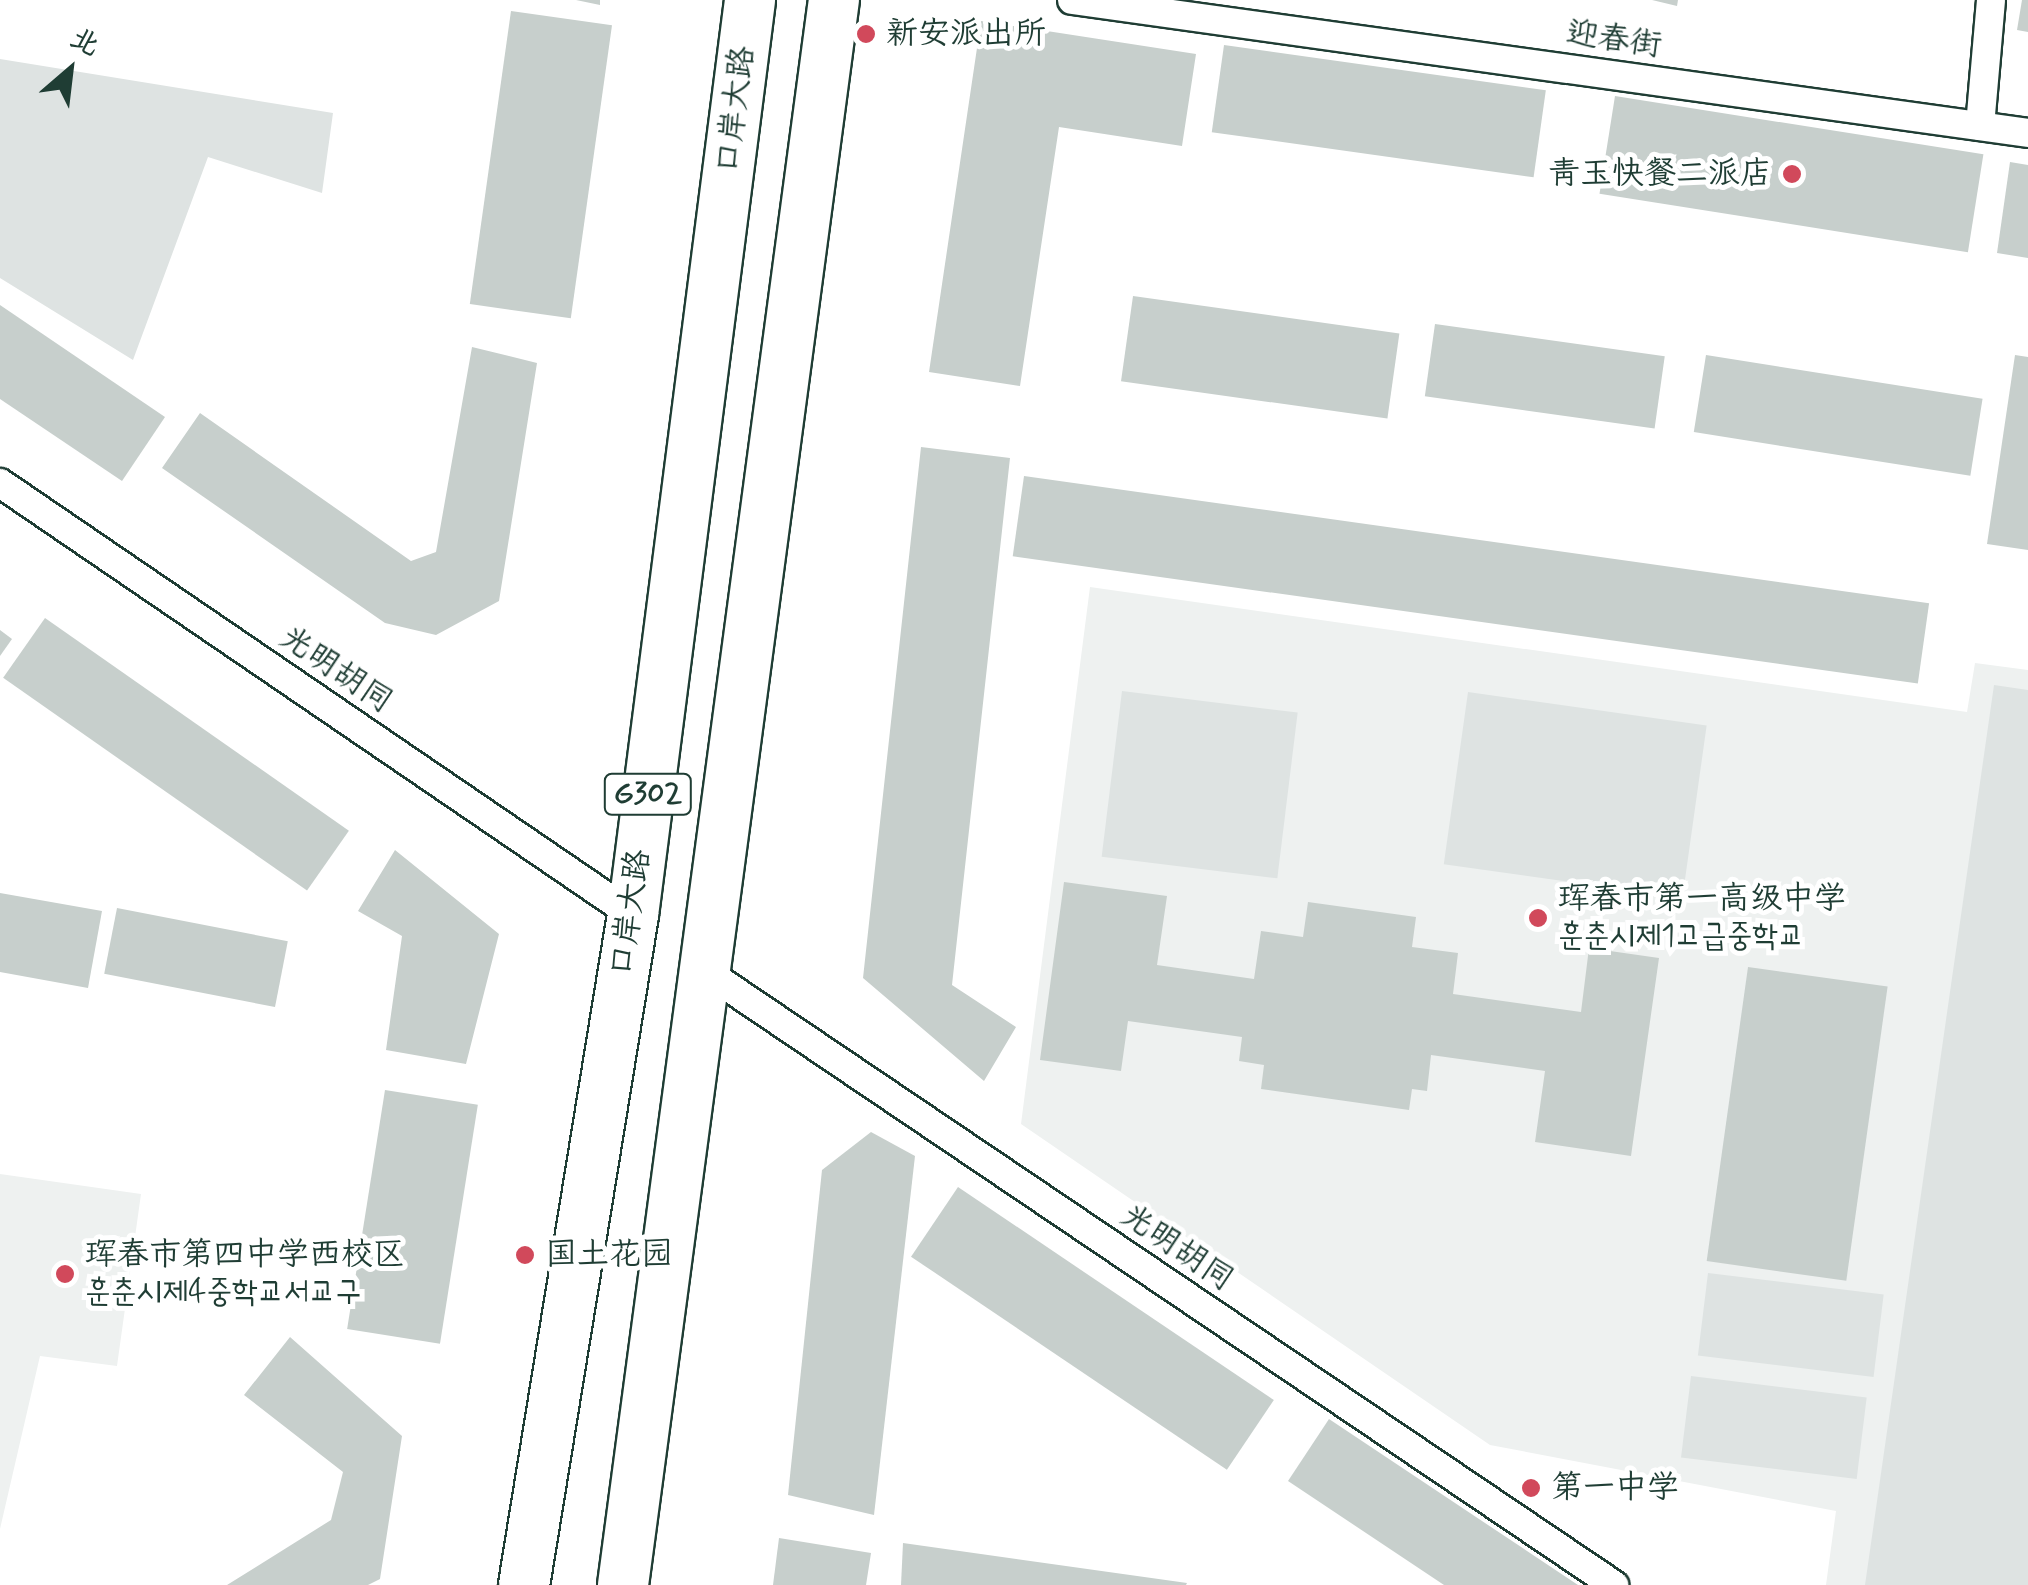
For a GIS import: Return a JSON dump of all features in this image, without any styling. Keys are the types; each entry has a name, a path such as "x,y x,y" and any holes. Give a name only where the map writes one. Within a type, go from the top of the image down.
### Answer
{"highway":[{"name":"口岸大路","path":"524,1585 632,914 750,0"},
{"name":"G302","path":"623,1585 834,0"}],"street":[{"name":"迎春街","path":"1072,0 2028,132"},
{"path":"1980,126 1991,0"},
{"name":"光明胡同","path":"0,483 632,914"},
{"name":"光明胡同","path":"702,969 1614,1585"}],"shaded area":[{"path":"0,59 333,113 322,193 208,157 133,360 0,278"},
{"name":"珲春市第一高级中学 훈춘시제1고급중학교","path":"1090,587 1967,712 1975,663 2028,670 2028,1585 1826,1585 1836,1511 1490,1445 1021,1124"},
{"path":"1994,685 2028,690 2028,1585 1865,1585"},
{"path":"1122,691 1298,713 1277,878 1102,857"},
{"path":"1468,692 1707,726 1682,898 1444,864"},
{"name":"珲春市第四中学西校区 훈춘시제4중학교서교구","path":"0,1174 141,1194 117,1366 40,1356 0,1529"},
{"path":"1708,1273 1884,1295 1874,1377 1698,1355"},
{"path":"1691,1376 1867,1398 1857,1479 1681,1457"}],"building":[{"path":"1652,0 1678,0 1677,6"},
{"path":"2022,0 2028,0 2028,32 2017,30"},
{"path":"511,11 612,25 571,318 470,304"},
{"path":"981,21 1196,54 1182,146 1059,127 1020,386 929,372"},
{"path":"1224,45 1546,90 1534,177 1212,132"},
{"path":"1615,96 1983,154 1968,252 1600,194"},
{"path":"2010,162 2028,165 2028,258 1997,253"},
{"path":"1133,296 1399,333 1387,419 1121,381"},
{"path":"0,305 165,417 122,481 0,399"},
{"path":"1435,324 1665,356 1655,429 1425,396"},
{"path":"472,347 537,363 499,601 436,635 385,623 162,468 200,413 411,561 436,552"},
{"path":"1706,355 1983,399 1970,476 1694,432"},
{"path":"2015,355 2028,357 2028,550 1987,544"},
{"path":"921,447 1010,458 952,985 1016,1027 984,1081 863,978"},
{"path":"1024,476 1929,603 1918,683 1013,556"},
{"path":"45,618 349,831 307,891 3,678"},
{"path":"0,630 12,639 0,656"},
{"path":"395,850 499,934 466,1064 386,1050 402,936 358,911"},
{"path":"1064,882 1167,896 1157,965 1254,979 1261,931 1303,937 1308,902 1416,917 1412,947 1458,953 1453,994 1581,1012 1589,948 1659,958 1631,1156 1535,1142 1545,1071 1431,1055 1427,1091 1412,1089 1409,1110 1261,1089 1264,1065 1239,1061 1242,1037 1128,1021 1121,1071 1040,1060"},
{"path":"0,893 102,911 88,988 0,972"},
{"path":"117,908 288,941 275,1007 104,974"},
{"path":"1748,967 1888,987 1846,1281 1707,1261"},
{"path":"385,1090 478,1105 440,1344 347,1329"},
{"path":"871,1132 915,1156 874,1515 788,1495 822,1170"},
{"path":"958,1187 1274,1400 1227,1470 911,1257"},
{"path":"290,1337 402,1436 380,1579 368,1585 227,1585 331,1520 343,1472 244,1395"},
{"path":"1329,1419 1578,1585 1444,1585 1288,1481"},
{"path":"779,1538 871,1553 866,1585 773,1585"},
{"path":"903,1543 1187,1583 901,1585"}],"place":[{"name":"新安派出所","path":"866,34"},
{"name":"青玉快餐二派店","path":"1792,174"},
{"name":"珲春市第一高级中学 훈춘시제1고급중학교","path":"1538,918"},
{"name":"国土花园","path":"525,1255"},
{"name":"珲春市第四中学西校区 훈춘시제4중학교서교구","path":"65,1274"},
{"name":"第一中学","path":"1531,1488"}]}
